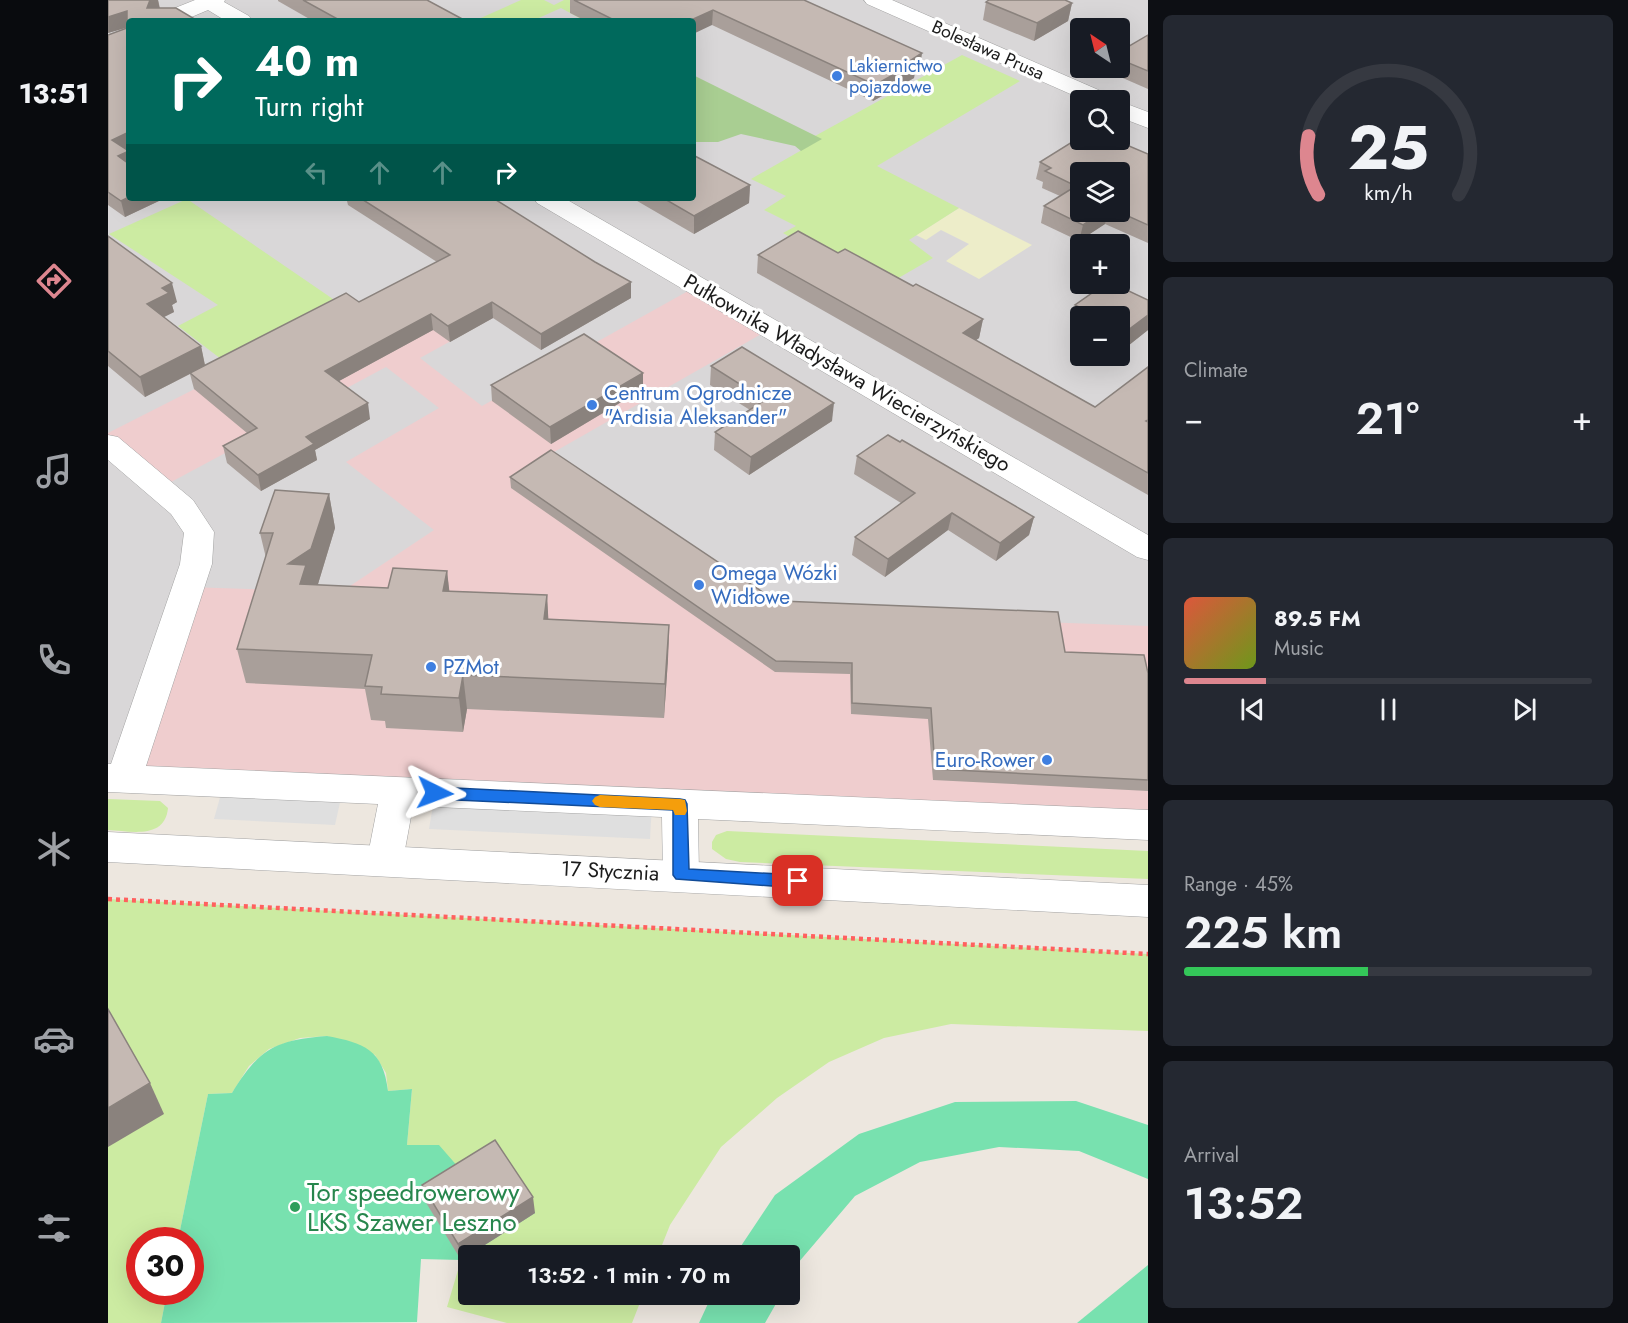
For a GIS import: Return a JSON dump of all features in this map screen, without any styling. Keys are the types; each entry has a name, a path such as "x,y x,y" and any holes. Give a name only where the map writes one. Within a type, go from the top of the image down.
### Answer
{"street":[{"name":"Bolesława Prusa","path":"874,0 1079,90"},
{"path":"170,18 210,1 236,18"},
{"path":"1130,113 1148,121"},
{"name":"Pułkownika Władysława Wiecierzyńskiego","path":"551,201 1148,549"},
{"path":"108,444 182,507 199,532 196,564 116,778 1148,825"},
{"path":"385,860 398,792"},
{"path":"680,804 681,875"},
{"name":"17 Stycznia","path":"108,847 1148,901"}],"path":[{"path":"108,899 1148,954"}],"shaded area":[{"path":"108,0 1148,0 1148,829 108,776"},
{"path":"697,286 770,329 547,456 775,612 1148,626 1148,825 124,779 188,587 341,592 434,530 346,462 439,408 386,367 160,488 108,444 108,433 234,369 538,293 420,358 482,406"},
{"path":"224,783 343,789 335,825 214,819"},
{"path":"435,793 652,803 650,839 429,829"}],"green space":[{"path":"521,0 544,0 554,5 564,0 666,0 626,18 579,18 561,8 539,18 481,18"},
{"path":"962,55 1020,81 877,166 959,208 909,240 933,258 895,280 833,259 831,248 801,243 783,233 796,226 764,210 786,196 751,179 821,139 815,136"},
{"path":"696,76 822,139 801,151 795,146 741,134 718,142 696,142"},
{"path":"183,201 190,201 349,310 234,369 178,326 218,305 109,234"},
{"path":"959,208 1032,245 979,279 946,261 969,244 941,230 926,240 916,235"},
{"path":"108,799 160,801 168,808 160,825 153,829 136,832 108,830"},
{"path":"727,831 1148,851 1148,879 740,862 726,859 712,849 712,842 716,835"},
{"path":"108,899 1148,954 1148,1031 951,1024 884,1038 829,1062 777,1098 721,1147 670,1225 662,1245 484,1245 534,1213 407,1145 412,1089 388,1091 386,1073 375,1055 327,1036 300,1038 269,1049 249,1066 232,1093 208,1094 181,1227 126,1227 126,1305 164,1305 161,1323 108,1323"},
{"path":"327,1036 361,1045 370,1050 382,1066 388,1091 412,1089 407,1145 439,1145 466,1176 497,1157 535,1213 485,1245 458,1245 458,1260 421,1259 417,1322 161,1323 164,1305 204,1305 204,1227 181,1227 208,1094 232,1093 260,1057 281,1044"},
{"path":"1076,1101 1148,1125 1148,1179 1079,1151 999,1147 920,1162 855,1196 800,1261 800,1245 742,1245 775,1195 859,1134 955,1102"},
{"path":"1148,1265 1148,1323 1077,1323"},
{"path":"458,1270 458,1305 639,1305 632,1323 507,1323 447,1307"},
{"path":"707,1305 775,1305 765,1323 699,1323"}],"building":[{"path":"108,0 150,0 147,8 176,8 193,18 127,18 127,11 108,17"},
{"path":"303,0 427,0 460,18 336,18"},
{"path":"574,0 804,0 922,53 911,60 916,62 875,85 713,10 696,18 610,18"},
{"path":"989,0 1065,0 1072,3 1037,23 986,2"},
{"path":"126,28 126,133 112,140 126,149 126,152 118,156 126,162 126,198 121,201 108,192 108,35"},
{"path":"1148,35 1148,71 1130,64 1130,46"},
{"path":"1070,143 1070,150 1130,150 1130,146 1148,154 1148,225 1130,217 1130,162 1070,162 1070,183 1045,171 1051,168 1040,162"},
{"path":"696,157 750,185 694,216 668,201 696,201"},
{"path":"1070,190 1070,219 1044,206"},
{"path":"365,201 498,201 631,282 541,334 492,302 448,326 431,314 325,371 368,403 306,437 314,444 258,475 223,446 257,428 190,373 346,293 359,302 450,255"},
{"path":"798,231 838,253 845,249 913,286 916,284 983,319 963,333 1095,407 1148,367 1148,420 1146,421 1148,422 1148,473 758,255"},
{"path":"108,236 172,283 162,288 169,293 147,304 201,346 140,377 108,351"},
{"path":"1130,292 1148,300 1148,315 1130,328 1130,306 1075,305 1091,294 1130,294"},
{"path":"584,334 643,373 550,427 491,385"},
{"path":"742,347 834,403 751,457 715,432 765,400 711,366"},
{"path":"888,435 900,442 902,440 1034,517 1000,543 952,513 888,559 855,537 915,493 857,456"},
{"path":"551,450 764,593 754,600 1058,612 1065,652 1144,655 1148,673 1148,780 935,769 931,708 852,703 852,663 776,661 510,477"},
{"path":"275,490 329,494 311,549 288,564 306,565 300,584 388,588 393,568 447,571 443,591 547,595 544,619 669,625 665,684 463,675 459,698 381,694 382,687 365,686 372,655 237,649 273,533 260,533"},
{"path":"108,1009 150,1083 108,1108"},
{"path":"495,1140 533,1197 458,1244 422,1185"}],"slow traffic":[{"path":"600,801 680,804 680,811"}],"place":[{"name":"Lakiernictwo pojazdowe","path":"837,76"},
{"name":"Centrum Ogrodnicze \"Ardisia Aleksander\"","path":"592,405"},
{"name":"Omega Wózki Widłowe","path":"699,585"},
{"name":"PZMot","path":"431,667"},
{"name":"Euro-Rower","path":"1047,760"},
{"name":"Tor speedrowerowy LKS Szawer Leszno","path":"295,1207"}],"route":[{"path":"435,793 680,804 681,875 798,881"}]}
